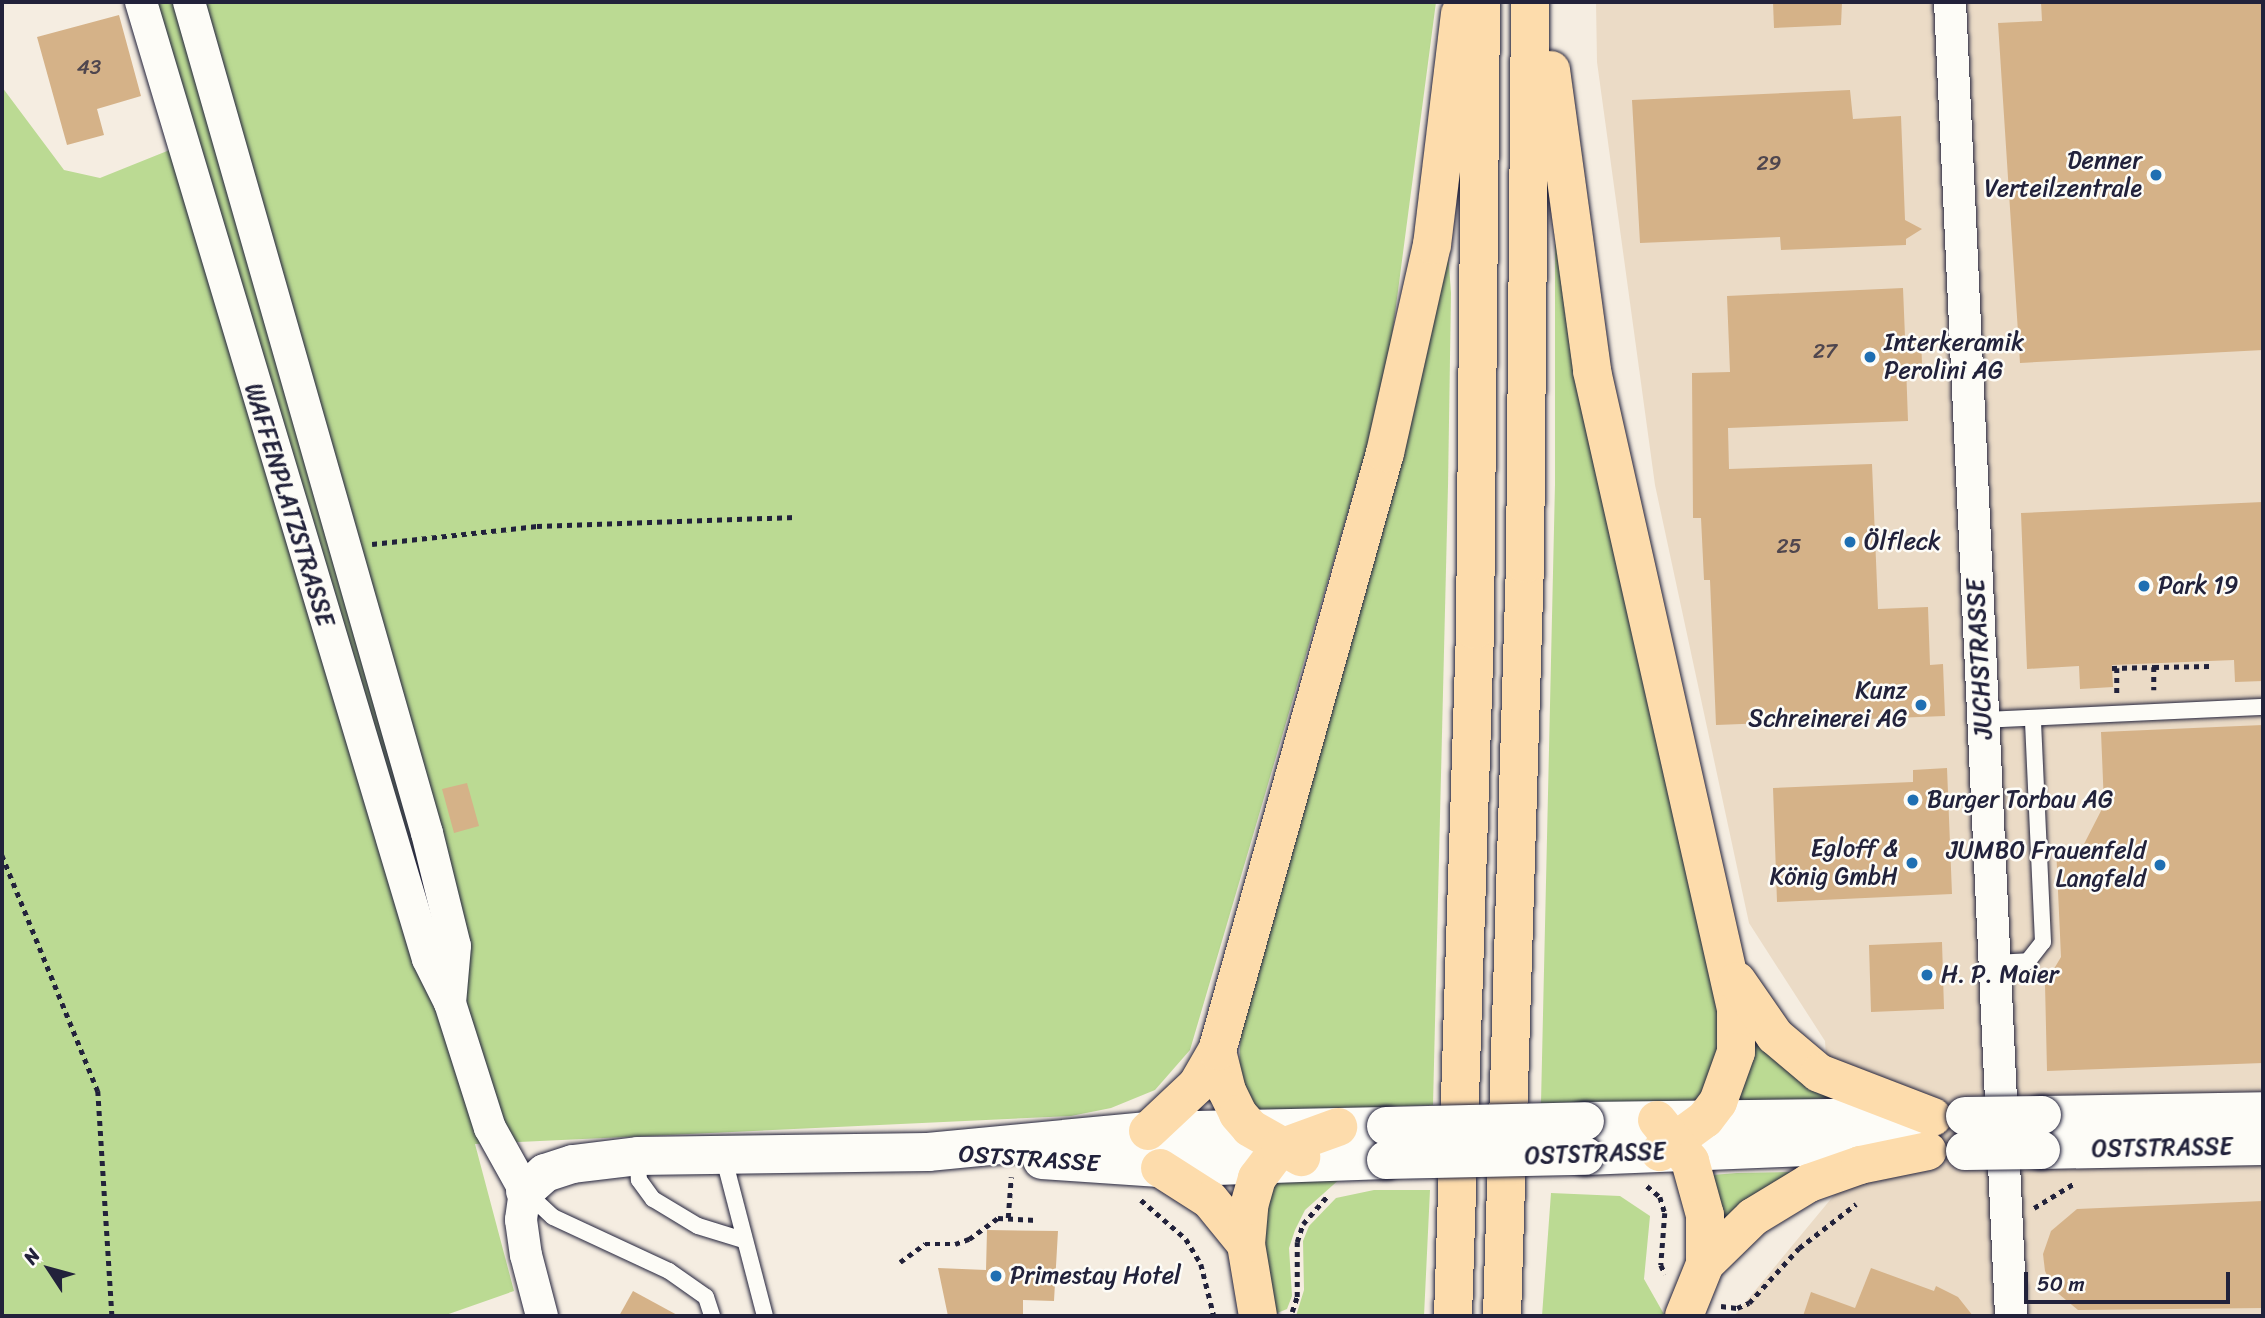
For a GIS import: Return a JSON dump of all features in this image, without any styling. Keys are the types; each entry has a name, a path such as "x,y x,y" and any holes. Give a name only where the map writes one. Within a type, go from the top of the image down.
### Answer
{"highway":[{"path":"1148,1131 1197,1085 1217,1051 1407,367 1432,245 1461,2"},
{"path":"1453,1316 1474,657 1481,2"},
{"path":"1502,1316 1525,564 1530,2"},
{"path":"1543,2 1570,232 1592,371 1737,1009 1736,1052 1721,1095 1677,1136 1700,1182 1695,1292"},
{"path":"1728,960 1752,1008 1805,1063 1841,1084 1948,1134"},
{"path":"1217,1051 1227,1091 1289,1158"},
{"path":"1267,1313 1246,1244 1249,1206 1289,1158 1338,1127"},
{"path":"1695,1292 1753,1217 1809,1183 1948,1134"},
{"path":"1160,1168 1210,1200 1246,1244"}],"main road":[{"name":"OSTSTRASSE","path":"928,1152 1160,1168 1289,1158 1386,1143 1677,1136 1862,1145 1948,1134 2041,1132 2263,1111"},
{"name":"OSTSTRASSE","path":"1338,1127 1386,1143"},
{"name":"OSTSTRASSE","path":"525,1191 545,1173 573,1164 638,1156 928,1152 1148,1131 1289,1158"},
{"name":"OSTSTRASSE","path":"2041,1132 2263,1146"}],"street":[{"name":"WAFFENPLATZSTRASSE","path":"141,2 428,959 450,1003 490,1128 525,1191"},
{"name":"WAFFENPLATZSTRASSE","path":"189,2 347,546 455,946 450,1003"},
{"name":"JUCHSTRASSE","path":"1950,2 2011,1316"},
{"path":"525,1191 522,1220 526,1255 542,1316"}],"lane":[{"path":"1983,720 2263,707"},
{"path":"1994,962 2028,961 2043,942 2033,718"},
{"path":"723,1155 743,1240 765,1316"},
{"path":"638,1156 639,1180 653,1199 698,1226 743,1240"},
{"path":"525,1191 553,1217 669,1271 706,1297 712,1316"}],"path":[{"path":"347,546 537,526 796,517"},
{"path":"2112,668 2210,666"},
{"path":"2154,667 2155,712"},
{"path":"2,855 98,1091 112,1316"},
{"path":"1267,1313 1297,1297 1295,1257 1303,1224 1315,1206 1289,1158"},
{"path":"1008,1218 1011,1176"},
{"path":"2034,1209 2085,1177"},
{"path":"1636,1182 1660,1197 1665,1213 1661,1265 1695,1292 1737,1308 1749,1303 1799,1248 1862,1201"},
{"path":"1133,1195 1186,1239 1200,1265 1214,1316"},
{"path":"900,1262 925,1244 956,1244 998,1217 1037,1220"}],"shaded area":[{"path":"1596,2 2263,2 2263,1316 1734,1316 1835,1194 1825,1041 1749,923 1655,485 1597,62"}],"green space":[{"path":"154,2 1436,2 1386,382 1190,1050 1155,1090 1111,1108 1071,1116 475,1144 514,1291 443,1316 2,1316 2,87 64,170 100,178 192,141"},
{"path":"1555,236 1723,1040 1699,1101 1541,1103 1555,484"},
{"path":"1448,251 1451,293 1448,486 1433,1105 1253,1112 1239,1073 1241,1024"},
{"path":"1750,1034 1830,1097 1737,1103"},
{"path":"1792,1173 1724,1224 1712,1175"},
{"path":"1342,1177 1305,1210 1289,1248 1292,1296 1287,1309 1270,1316 1259,1237 1271,1182"},
{"path":"1374,1190 1430,1190 1424,1316 1296,1316 1304,1290 1303,1241 1309,1226 1336,1198"},
{"path":"1551,1193 1620,1196 1650,1216 1644,1279 1665,1316 1542,1316"}],"building":[{"path":"1773,2 1842,2 1841,25 1774,28"},
{"name":"Denner Verteilzentrale","path":"2041,2 2263,2 2263,350 2020,363 1998,23 2042,21"},
{"path":"119,15 141,96 97,109 104,135 67,145 37,37"},
{"path":"1850,90 1853,119 1901,116 1905,220 1922,229 1906,239 1906,245 1781,250 1780,237 1640,243 1632,100"},
{"path":"1903,288 1905,337 1921,337 1922,364 1906,365 1908,421 1728,428 1729,469 1872,464 1878,609 1928,607 1930,665 1943,664 1945,716 1716,725 1710,580 1704,580 1701,518 1693,518 1692,373 1730,372 1727,296"},
{"name":"Park 19","path":"2263,502 2263,681 2235,682 2234,660 2112,665 2113,687 2080,689 2079,666 2027,669 2021,513"},
{"name":"JUMBO Frauenfeld Langfeld","path":"2263,725 2263,1063 2047,1071 2045,984 2061,957 2056,847 2083,846 2104,805 2101,732"},
{"path":"1947,768 1952,894 1777,902 1773,788 1913,782 1913,770"},
{"path":"467,783 479,826 454,833 442,789"},
{"path":"1942,942 1944,1009 1871,1012 1869,945"},
{"path":"2263,1201 2263,1308 2078,1310 2054,1290 2045,1271 2043,1254 2051,1231 2077,1209"},
{"name":"Primestay Hotel","path":"987,1230 1058,1231 1054,1301 1023,1300 1023,1316 948,1316 938,1268 986,1270"},
{"path":"1871,1268 1934,1291 1936,1286 1958,1297 1973,1316 1803,1316 1811,1292 1855,1308"},
{"path":"633,1291 679,1316 619,1316"}],"place":[{"name":"Denner Verteilzentrale","path":"2156,175"},
{"name":"Interkeramik Perolini AG","path":"1870,357"},
{"name":"Ölfleck","path":"1850,542"},
{"name":"Park 19","path":"2144,586"},
{"name":"Kunz Schreinerei AG","path":"1921,705"},
{"name":"Burger Torbau AG","path":"1913,800"},
{"name":"Egloff & König GmbH","path":"1912,863"},
{"name":"JUMBO Frauenfeld Langfeld","path":"2160,865"},
{"name":"H. P. Maier","path":"1927,975"},
{"name":"Primestay Hotel","path":"996,1276"}]}
